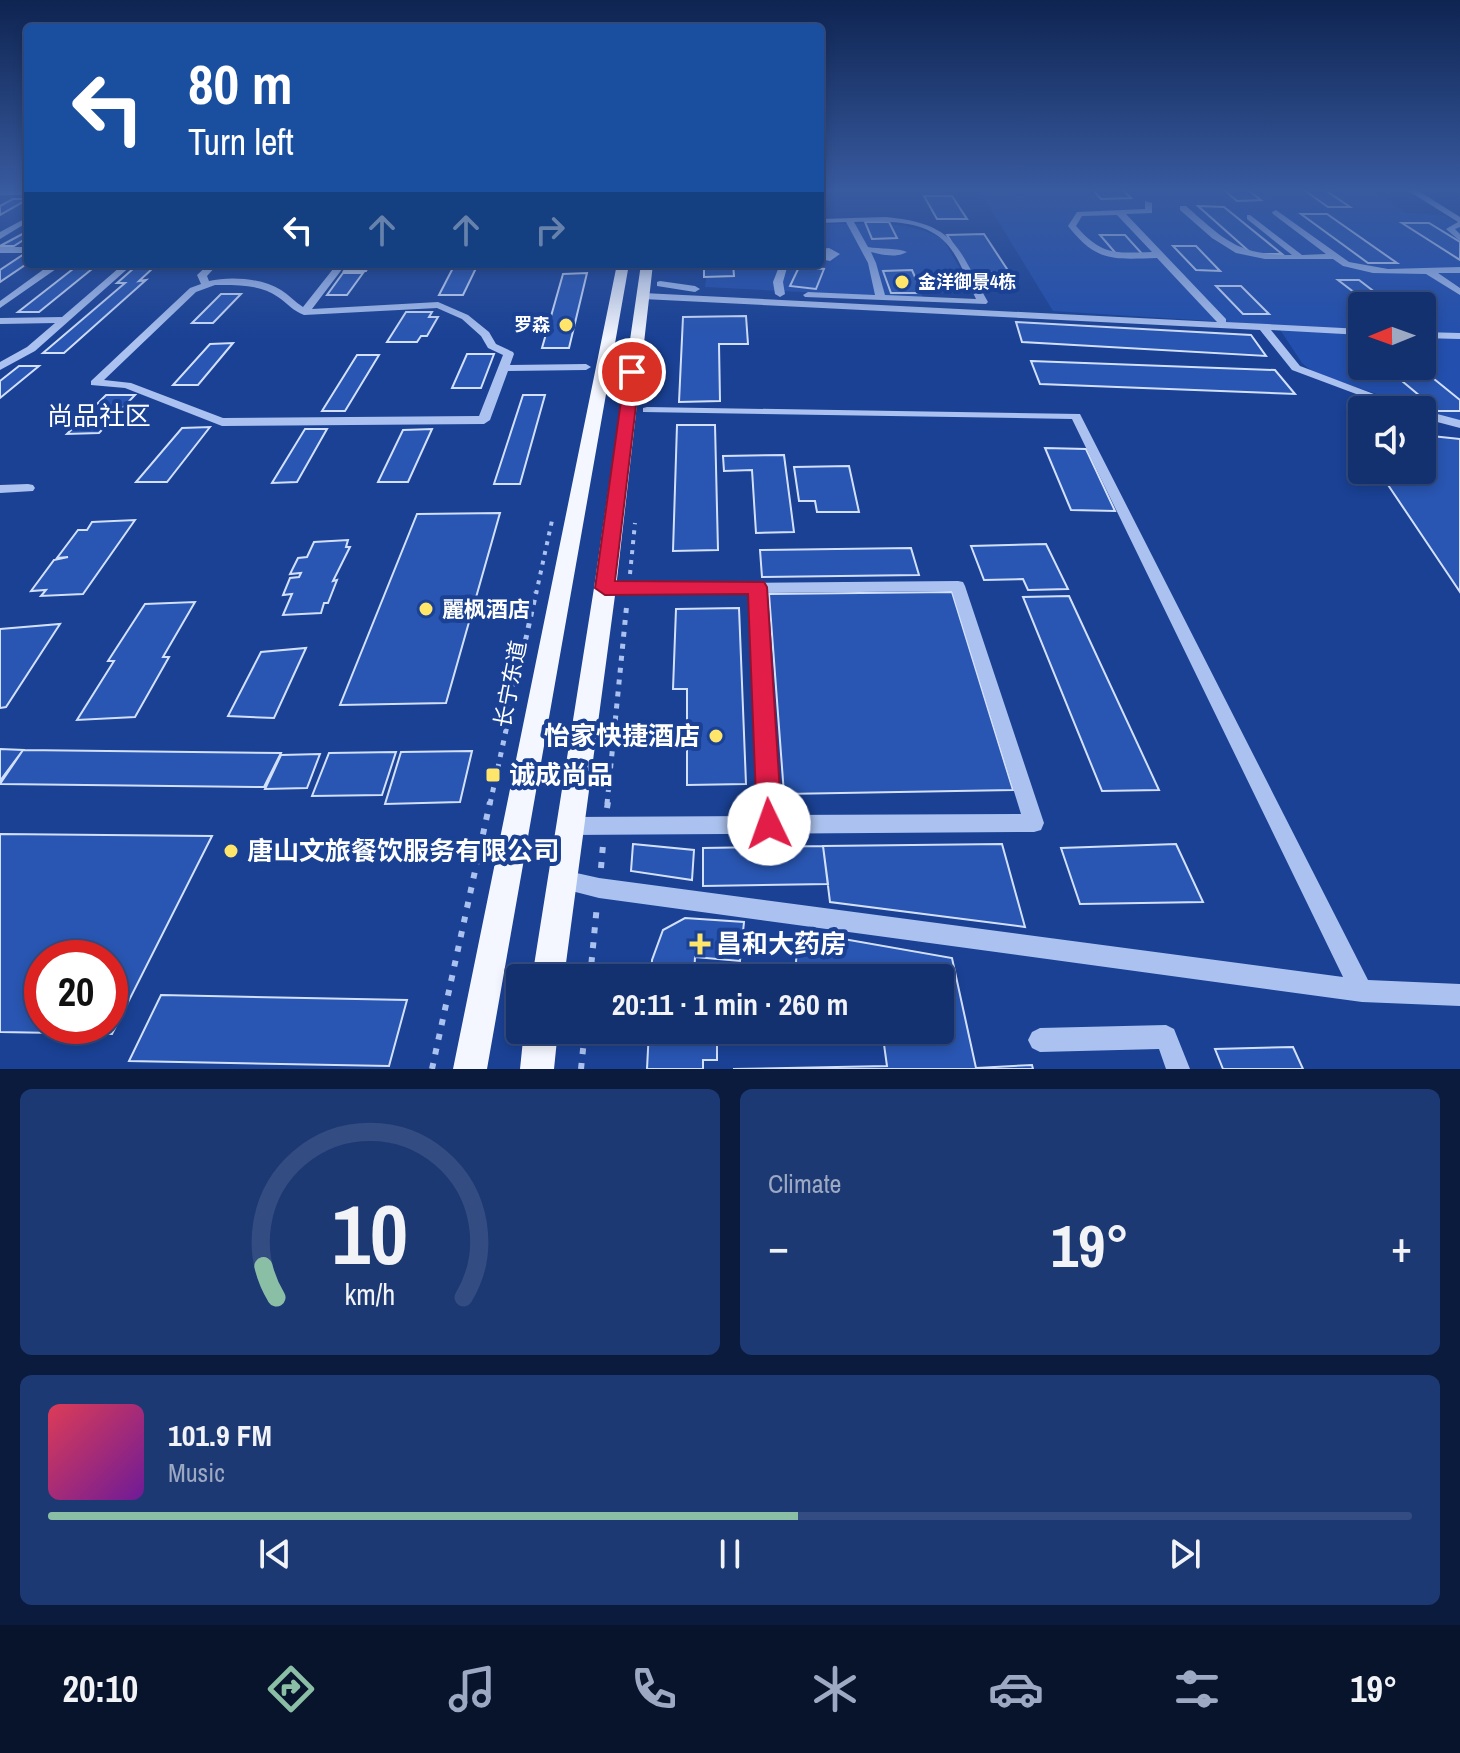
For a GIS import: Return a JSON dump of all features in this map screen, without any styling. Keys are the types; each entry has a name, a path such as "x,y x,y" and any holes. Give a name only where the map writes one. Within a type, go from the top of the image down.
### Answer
{"main road":[{"name":"长宁东道","path":"470,1069 622,268"},
{"path":"550,964 651,290 648,268"},
{"path":"537,1069 540,1044"}],"street":[{"path":"861,240 872,263 881,298"},
{"path":"651,290 676,288 983,302 948,240"},
{"path":"1083,240 1088,247 1109,255 1157,255"},
{"path":"1144,240 1222,321"},
{"path":"1221,240 1229,247 1261,256 1335,256"},
{"path":"1279,240 1299,256"},
{"path":"1313,240 1356,268 1460,270"},
{"path":"866,249 904,255 872,263"},
{"path":"0,250 23,250"},
{"path":"0,261 23,250"},
{"path":"0,305 52,268"},
{"path":"0,367 31,349 123,268"},
{"path":"206,285 202,275 210,268"},
{"path":"304,312 339,268"},
{"path":"780,294 778,282 783,268"},
{"path":"1427,270 1460,292"},
{"path":"240,282 264,286 281,293 290,305 304,312 438,305 465,317 485,334 492,346 509,354 484,420 222,422 127,385 95,383 193,290 206,285 240,282"},
{"path":"651,290 1348,331"},
{"path":"0,321 64,320"},
{"path":"1264,328 1296,368 1372,396"},
{"path":"1436,335 1460,336"},
{"path":"504,368 586,367"},
{"path":"647,410 1076,416 1362,991"},
{"path":"1436,418 1460,424"},
{"path":"0,489 28,488"},
{"path":"569,826 1034,823 958,586 605,588"},
{"path":"758,587 769,824"},
{"path":"563,880 599,888 1362,991 1460,995"},
{"path":"1040,1040 1166,1037 1178,1069"}],"path":[{"path":"432,1069 555,507"},
{"path":"629,586 636,522"},
{"path":"607,808 628,601"},
{"path":"591,964 604,840"},
{"path":"581,1069 584,1044"}],"shaded area":[{"path":"824,240 944,240 974,293 921,293 923,298 705,287 707,268 824,268"},
{"path":"1010,240 1460,240 1460,420 1436,415 1436,396 1382,396 1313,372 1302,363 1277,325 1053,311"}],"building":[{"path":"11,240 24,240 14,246 0,246"},
{"path":"950,240 988,240 1009,272 970,272"},
{"path":"1104,240 1129,240 1144,256 1118,256"},
{"path":"1236,240 1265,240 1282,254 1252,254"},
{"path":"1336,240 1364,240 1397,263 1368,263"},
{"path":"1428,240 1460,242 1460,260"},
{"path":"1173,246 1196,246 1220,271 1196,270"},
{"path":"24,254 24,266 0,282 0,270"},
{"path":"134,268 153,268 139,281 146,280 64,353 43,353 125,283 117,283"},
{"path":"346,268 368,268 366,271 344,271"},
{"path":"453,268 476,268 463,295 439,295"},
{"path":"704,268 733,268 734,276 704,277"},
{"path":"799,268 824,269 816,289 790,286"},
{"path":"73,269 92,269 39,312 18,312"},
{"name":"金洋御景4栋","path":"912,270 922,293 891,293 883,271"},
{"path":"343,273 363,273 347,295 327,295"},
{"path":"587,273 569,348 542,348 563,274"},
{"path":"1338,280 1359,280 1375,292 1354,292"},
{"path":"1216,286 1241,286 1269,314 1243,314"},
{"path":"221,294 241,294 213,323 192,323"},
{"path":"406,312 432,312 429,317 438,317 427,336 421,336 417,342 387,342"},
{"path":"746,316 748,344 719,344 720,401 679,402 683,317"},
{"path":"1016,322 1251,335 1266,356 1022,342"},
{"path":"233,343 198,385 173,385 210,344"},
{"path":"467,354 494,354 481,388 452,388"},
{"path":"357,355 379,355 345,411 322,411"},
{"path":"1031,361 1275,370 1295,394 1040,384"},
{"path":"19,366 39,366 0,398 0,381"},
{"path":"1401,380 1435,380 1460,400 1460,411 1438,411 1436,396 1420,396"},
{"path":"106,395 135,395 99,433 67,434"},
{"path":"523,395 545,395 520,484 494,484"},
{"path":"677,425 715,425 718,550 673,551"},
{"path":"210,427 167,482 136,482 182,428"},
{"path":"305,429 327,429 297,482 272,483"},
{"path":"432,429 408,482 378,482 403,430"},
{"path":"1436,436 1460,439 1460,592 1387,484 1436,484"},
{"path":"1045,448 1086,449 1115,511 1071,510"},
{"path":"784,455 794,532 756,533 752,470 724,471 723,456"},
{"path":"849,466 859,512 817,512 815,501 799,501 794,467"},
{"name":"麗枫酒店","path":"500,513 446,703 340,705 417,514"},
{"path":"135,520 83,594 41,596 46,590 31,591 54,560 68,557 57,558 78,530 87,530 92,522"},
{"path":"348,540 346,547 350,547 321,613 283,615 292,594 283,595 290,578 299,577 301,573 290,574 298,558 307,557 314,542"},
{"path":"1046,544 1068,589 1028,590 1023,579 984,580 971,546"},
{"path":"911,548 919,575 762,577 760,550"},
{"path":"952,592 1013,790 784,794 769,594"},
{"path":"1069,596 1159,790 1102,791 1023,597"},
{"path":"195,602 163,657 169,657 135,717 77,720 114,661 108,661 145,604"},
{"name":"怡家快捷酒店","path":"739,608 746,784 687,785 687,689 673,689 676,609"},
{"path":"60,624 6,707 0,708 0,629"},
{"path":"306,648 274,718 228,716 261,652"},
{"path":"0,749 23,750 0,781"},
{"path":"23,750 281,753 264,787 0,784"},
{"path":"472,751 460,802 385,804 401,752"},
{"path":"396,752 382,795 312,796 329,753"},
{"path":"320,754 307,788 265,789 281,755"},
{"path":"0,834 212,836 128,1002 128,940 24,940 24,1032 0,1032"},
{"path":"633,844 694,850 692,880 631,871"},
{"path":"1002,844 1025,927 830,902 823,846"},
{"path":"1176,844 1203,902 1080,904 1061,848"},
{"path":"823,846 828,884 703,886 703,848"},
{"name":"昌和大药房","path":"685,918 744,922 740,961 695,957 695,964 652,964 663,930"},
{"path":"798,931 952,958 953,964 796,964"},
{"path":"954,967 976,1068 1032,1065 1033,1069 733,1069 887,1066 884,1044 954,1044"},
{"path":"161,995 407,1000 389,1066 129,1061"},
{"path":"648,1044 717,1044 717,1060 703,1060 703,1069 647,1069"},
{"path":"1293,1047 1303,1069 1223,1069 1215,1049"}],"place":[{"name":"金洋御景4栋","path":"902,282"},
{"name":"罗森","path":"566,325"},
{"name":"麗枫酒店","path":"426,609"},
{"name":"怡家快捷酒店","path":"716,736"},
{"name":"诚成尚品","path":"493,775"},
{"name":"唐山文旅餐饮服务有限公司","path":"231,851"},
{"name":"昌和大药房","path":"700,944"}],"district":[{"name":"尚品社区","path":"99,416"}],"route":[{"path":"632,372 605,588 758,587 769,824"}]}
